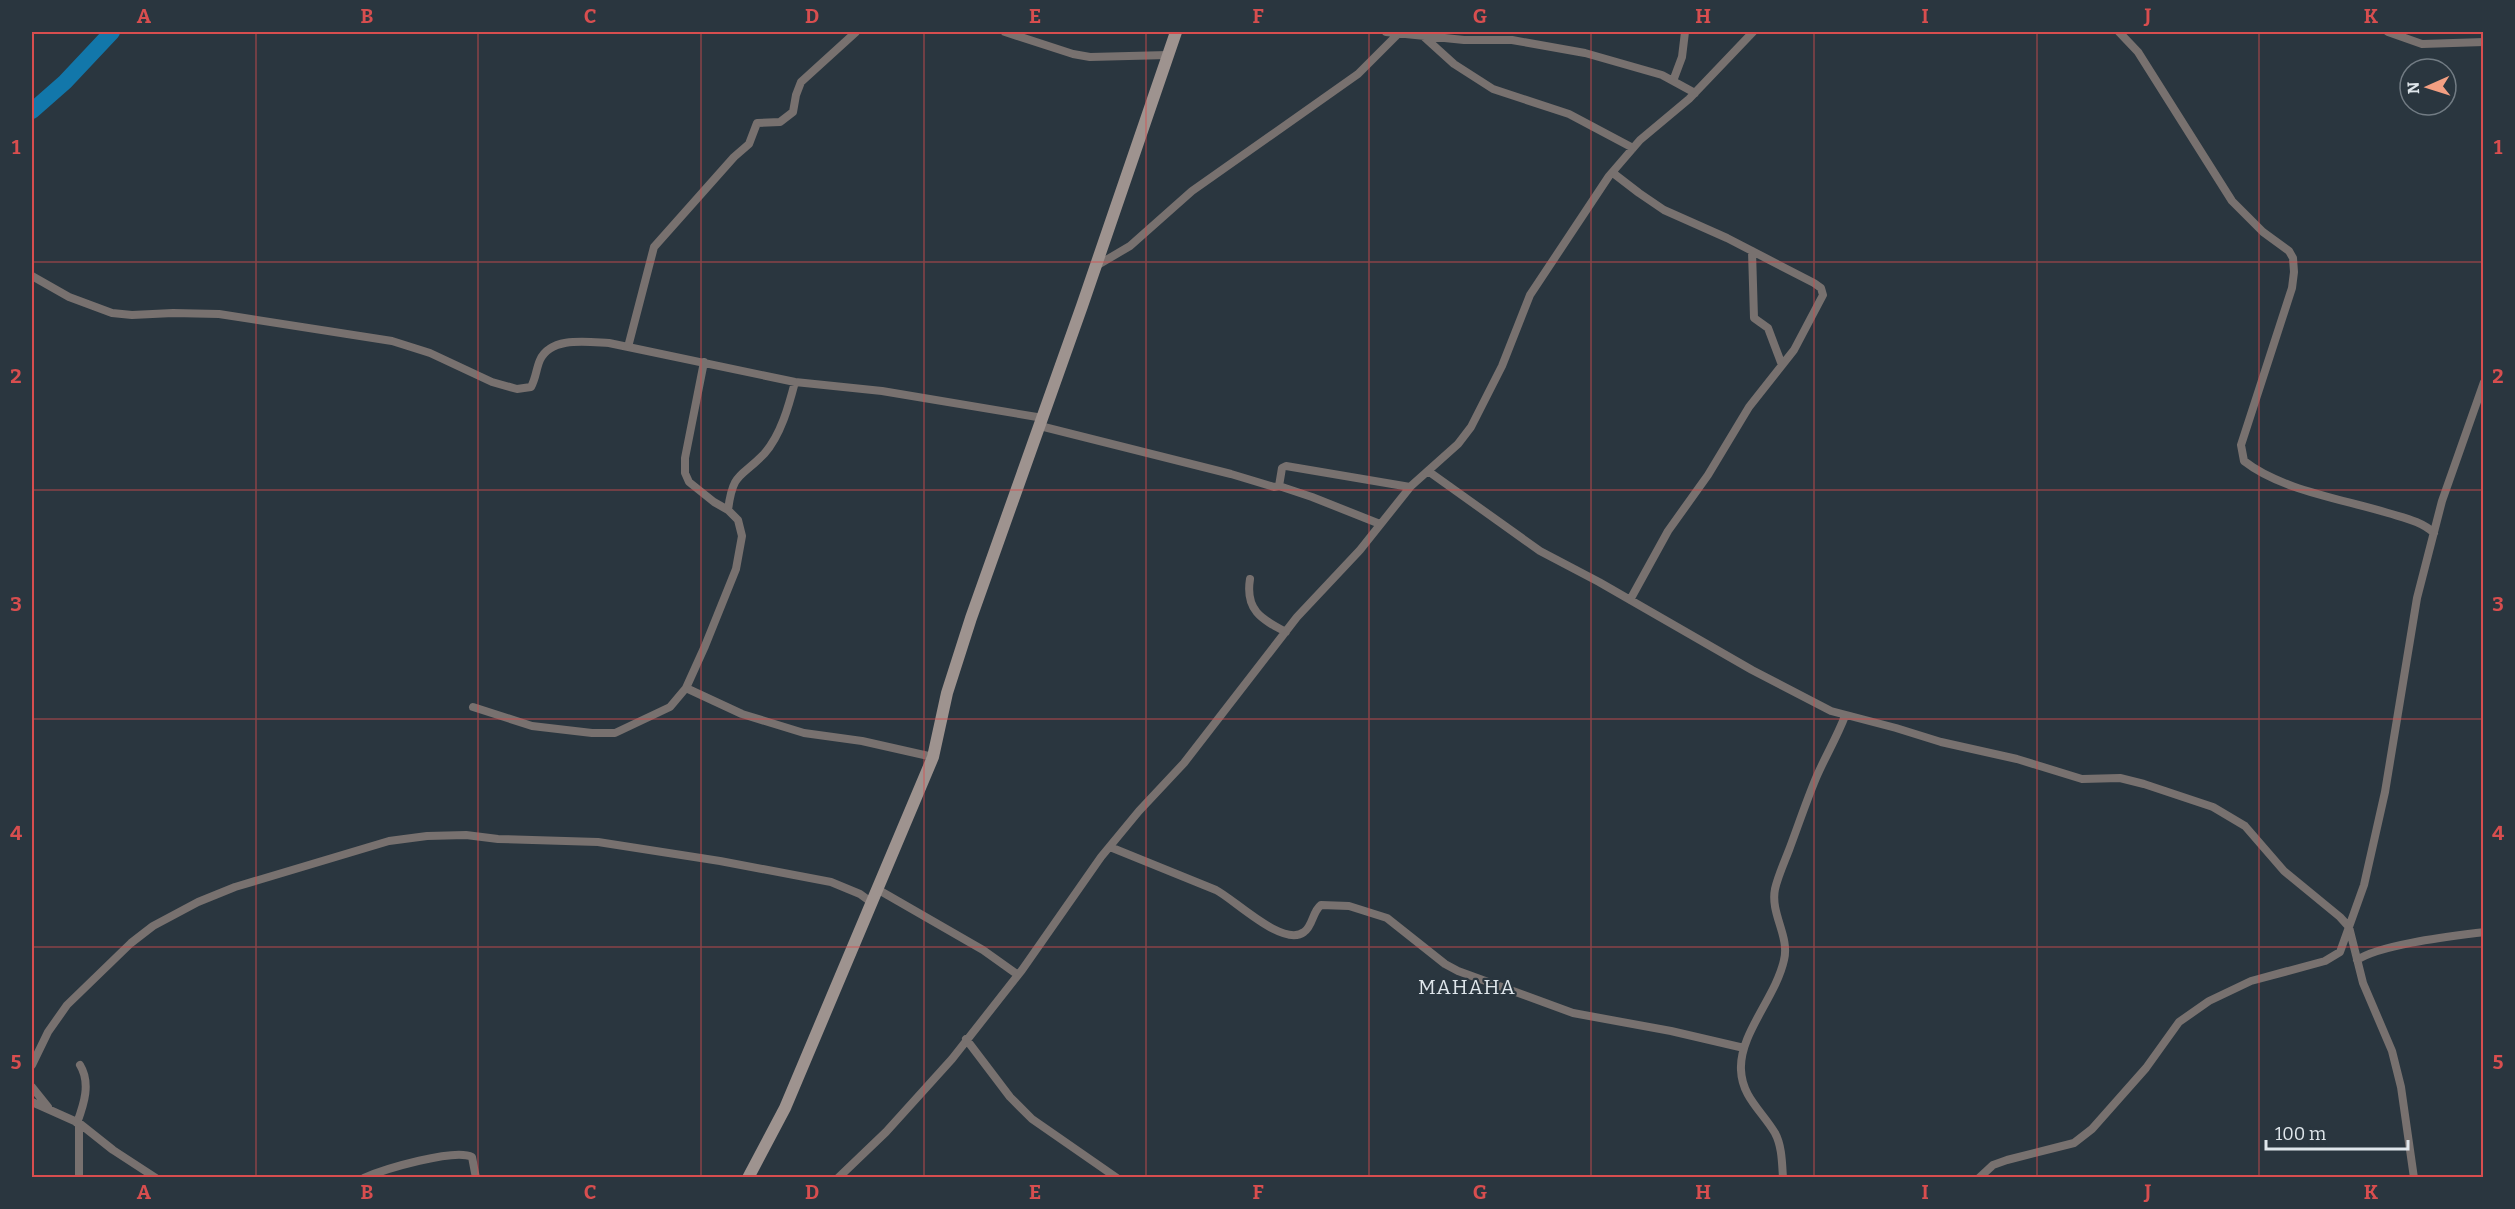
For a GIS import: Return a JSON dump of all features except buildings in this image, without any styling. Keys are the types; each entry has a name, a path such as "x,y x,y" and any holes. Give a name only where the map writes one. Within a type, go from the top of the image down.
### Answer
{"main road":[{"path":"748,1178 784,1108 933,757 947,693 971,618 1176,32"}],"street":[{"path":"628,347 654,247 748,144 757,123 780,122 793,112 801,82 856,32"},
{"path":"1005,32 1054,50 1082,56 1168,55"},
{"path":"1386,32 1464,40 1512,40 1585,53 1662,75 1695,93"},
{"path":"1672,81 1682,57 1685,32"},
{"path":"838,1178 886,1132 952,1059 1018,975 1110,847 1139,811 1184,763 1286,632 1360,550 1410,487 1458,444 1471,427 1502,366 1530,295 1545,270 1573,234 1612,172 1633,148 1695,93 1753,32"},
{"path":"2119,32 2138,52 2232,201 2263,232 2289,250 2293,258 2292,288 2241,445 2244,461 2276,479 2420,522 2434,533"},
{"path":"2388,32 2422,44 2484,42"},
{"path":"1095,266 1130,246 1192,191 1358,74 1399,33"},
{"path":"1422,35 1454,64 1493,89 1569,114 1633,148"},
{"path":"1612,172 1665,210 1752,251 1814,283 1823,291 1822,299 1809,323 1782,365 1749,407 1708,475 1675,520 1630,600"},
{"path":"1752,251 1755,318 1768,328 1782,365"},
{"path":"32,276 69,297 112,313 219,315 392,341 430,353 492,382 517,389 531,387 540,360 546,351 553,347 579,342 628,347 795,382 894,393 1041,422 1257,483 1280,486 1380,524"},
{"path":"472,707 532,726 592,733 615,733 670,707 686,688 736,569 742,536 738,520 728,510 702,494 689,482 685,473 685,458 704,362"},
{"path":"728,510 732,487 737,478 765,453 774,439 789,408 795,382"},
{"path":"1978,1178 1993,1166 2007,1160 2074,1143 2092,1129 2146,1068 2179,1022 2209,1001 2251,981 2325,961 2340,952 2364,885 2385,792 2414,613 2434,533 2457,452 2484,382"},
{"path":"1280,486 1282,468 1286,466 1410,487"},
{"path":"1428,471 1540,551 1752,670 1821,706 1845,716 1941,742 2017,759 2082,779 2120,778 2213,807 2245,826 2284,871 2349,927 2362,983 2392,1051 2401,1087 2414,1178"},
{"path":"1250,579 1249,591 1252,607 1267,621 1286,632"},
{"path":"686,688 742,714 804,733 862,741 933,757"},
{"path":"1783,1178 1780,1148 1775,1133 1749,1098 1742,1084 1740,1067 1744,1048 1770,997 1784,959 1785,946 1774,902 1778,880 1817,776 1845,716"},
{"path":"32,1065 48,1032 67,1005 130,943 153,926 198,902 235,887 389,841 427,836 466,835 498,839 598,842 710,859 831,882 860,894 871,902"},
{"path":"1110,847 1216,890 1230,897 1260,922 1289,935 1302,934 1307,931 1320,905 1349,906 1392,921 1445,964 1513,993 1581,1015 1671,1031 1744,1048"},
{"path":"877,889 983,950 1018,975"},
{"path":"2357,960 2370,954 2406,945 2484,932"},
{"path":"966,1039 1010,1097 1032,1119 1116,1178"},
{"path":"80,1065 86,1088 78,1123 80,1178"},
{"path":"32,1087 37,1096 56,1114"},
{"path":"32,1102 78,1123 112,1150 156,1178"},
{"path":"364,1178 409,1163 462,1154 472,1157 476,1178"}],"waterway":[{"path":"32,111 65,82 112,32"}],"district":[{"name":"MAHAHA","path":"1467,987"}]}
